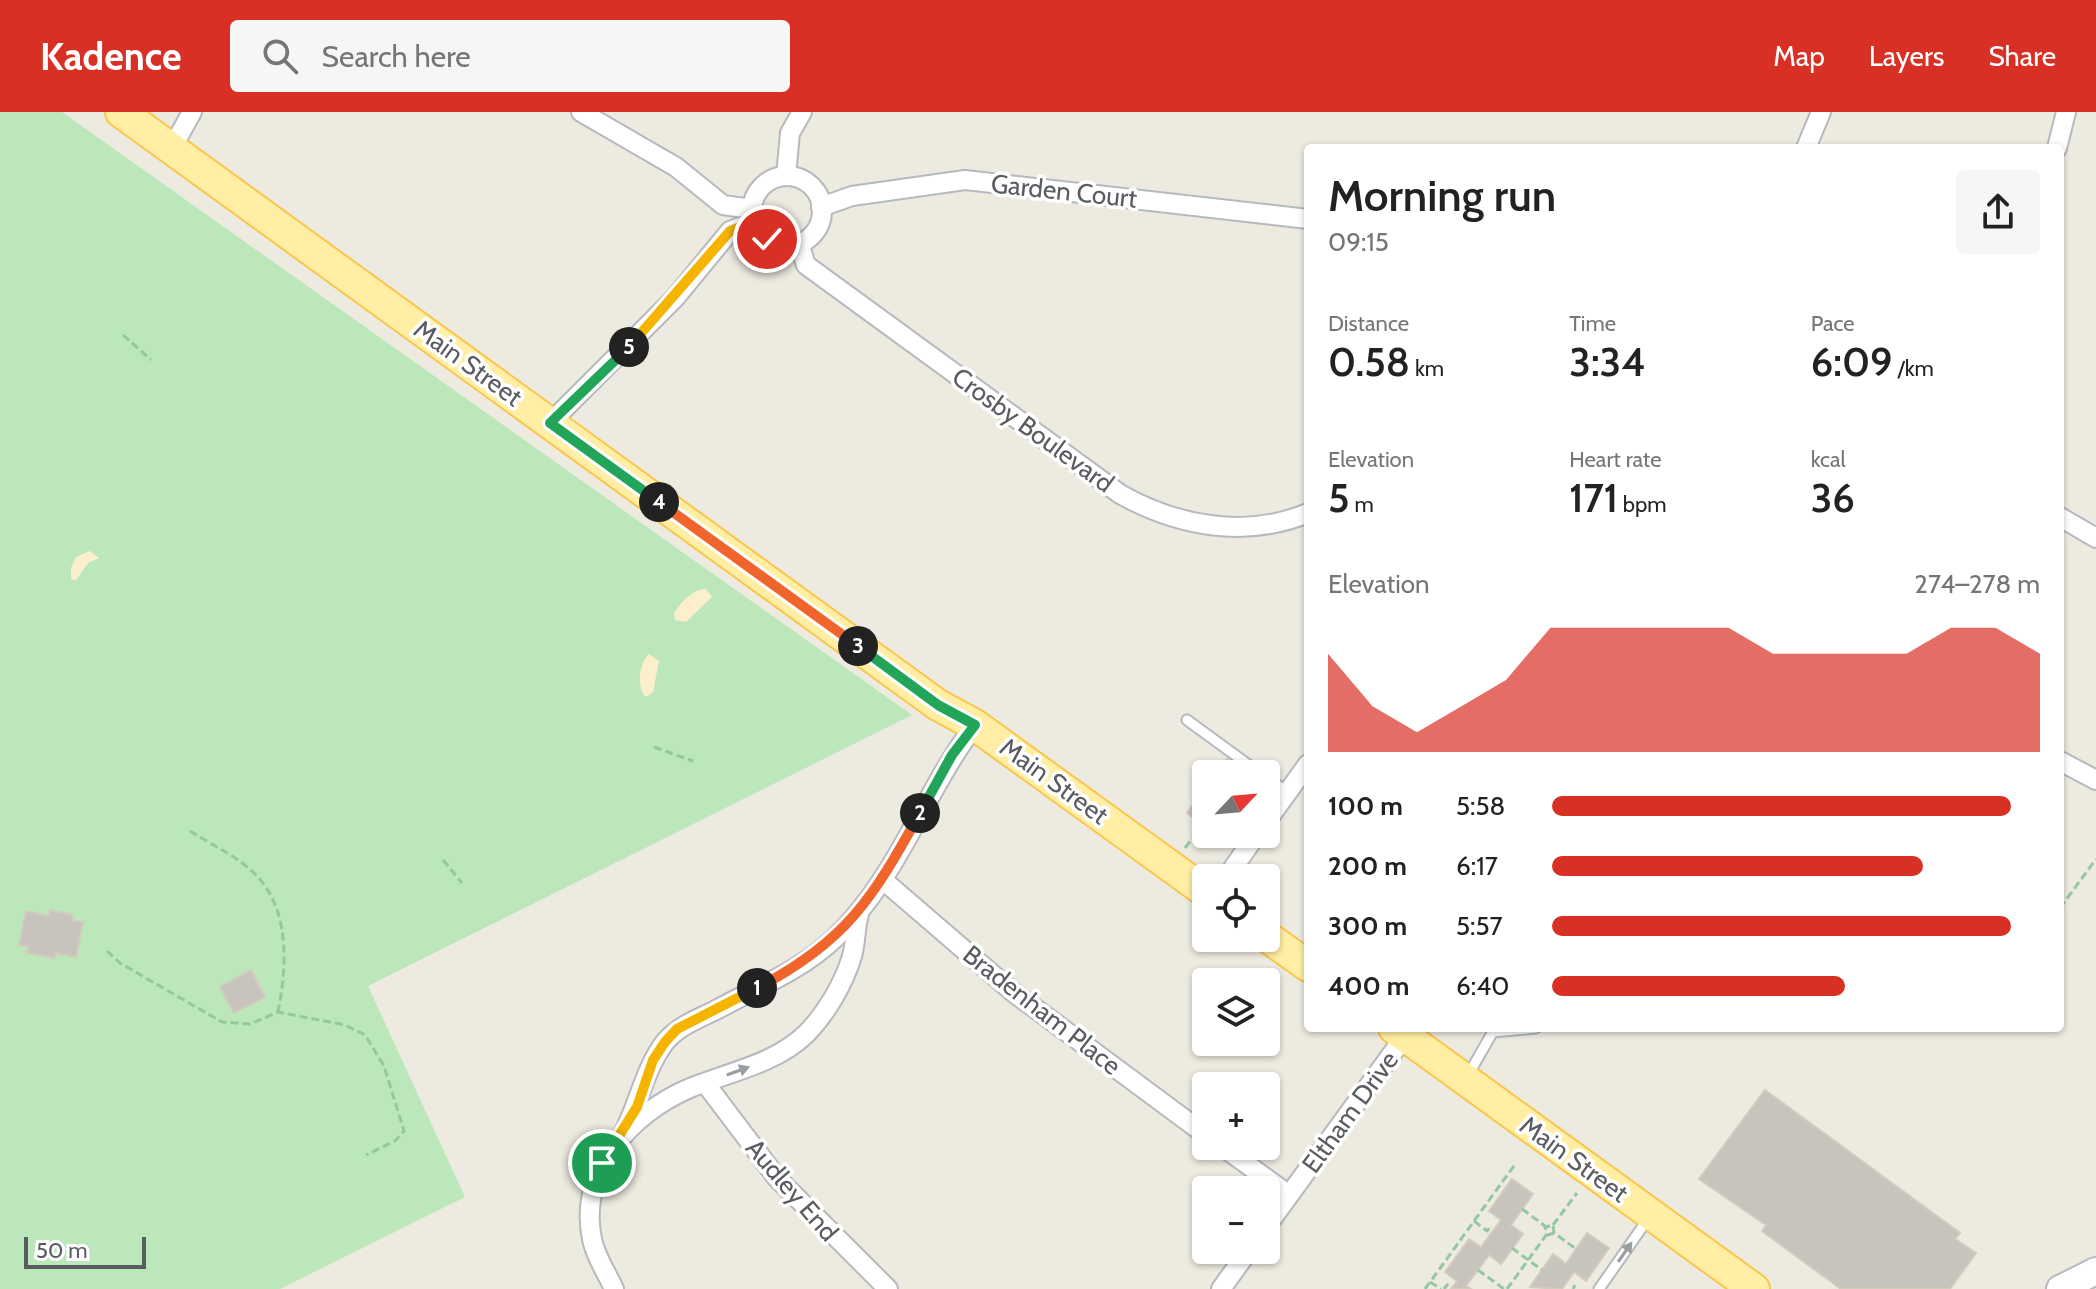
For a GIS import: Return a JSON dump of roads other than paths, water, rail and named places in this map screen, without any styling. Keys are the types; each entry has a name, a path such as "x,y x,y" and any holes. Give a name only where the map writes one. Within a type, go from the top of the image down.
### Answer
{"main road":[{"name":"Main Street","path":"121,112 938,705 975,725 1192,882"},
{"path":"1280,946 1304,963"},
{"name":"Main Street","path":"1399,1032 1754,1289"}],"street":[{"path":"172,148 192,112"},
{"path":"550,423 656,318 730,231 753,216 759,190 766,182 786,176 805,181 818,197 821,207 818,225 799,243 777,244 767,239 753,216 723,205 676,167 581,112"},
{"path":"786,176 790,133 802,112"},
{"path":"1808,144 1821,112"},
{"path":"2058,144 2066,112"},
{"name":"Garden Court","path":"821,207 866,194 965,180 1304,219"},
{"name":"Crosby Boulevard","path":"799,243 806,265 1120,494 1144,507 1170,518 1219,527 1275,523 1304,514"},
{"path":"2064,519 2096,538"},
{"path":"614,1289 593,1243 590,1206 602,1163 622,1136 637,1107 653,1060 677,1029 796,968 835,938 883,880 952,755 975,725"},
{"path":"2064,763 2096,780"},
{"path":"1280,802 1304,769"},
{"name":"Bradenham Place","path":"883,880 1013,992 1192,1125"},
{"path":"622,1136 657,1106 705,1083 757,1064 805,1035 834,996 846,972 860,911"},
{"name":"Eltham Drive","path":"1280,1208 1399,1032"},
{"name":"Audley End","path":"705,1083 777,1178 888,1289"},
{"path":"1241,1160 1289,1195"},
{"path":"1221,1289 1239,1264"},
{"path":"2060,1289 2096,1271"}],"lane":[{"path":"1187,720 1242,760"},
{"path":"1280,787 1287,792"},
{"path":"1465,1080 1493,1032"},
{"path":"1599,1289 1651,1214"}]}
